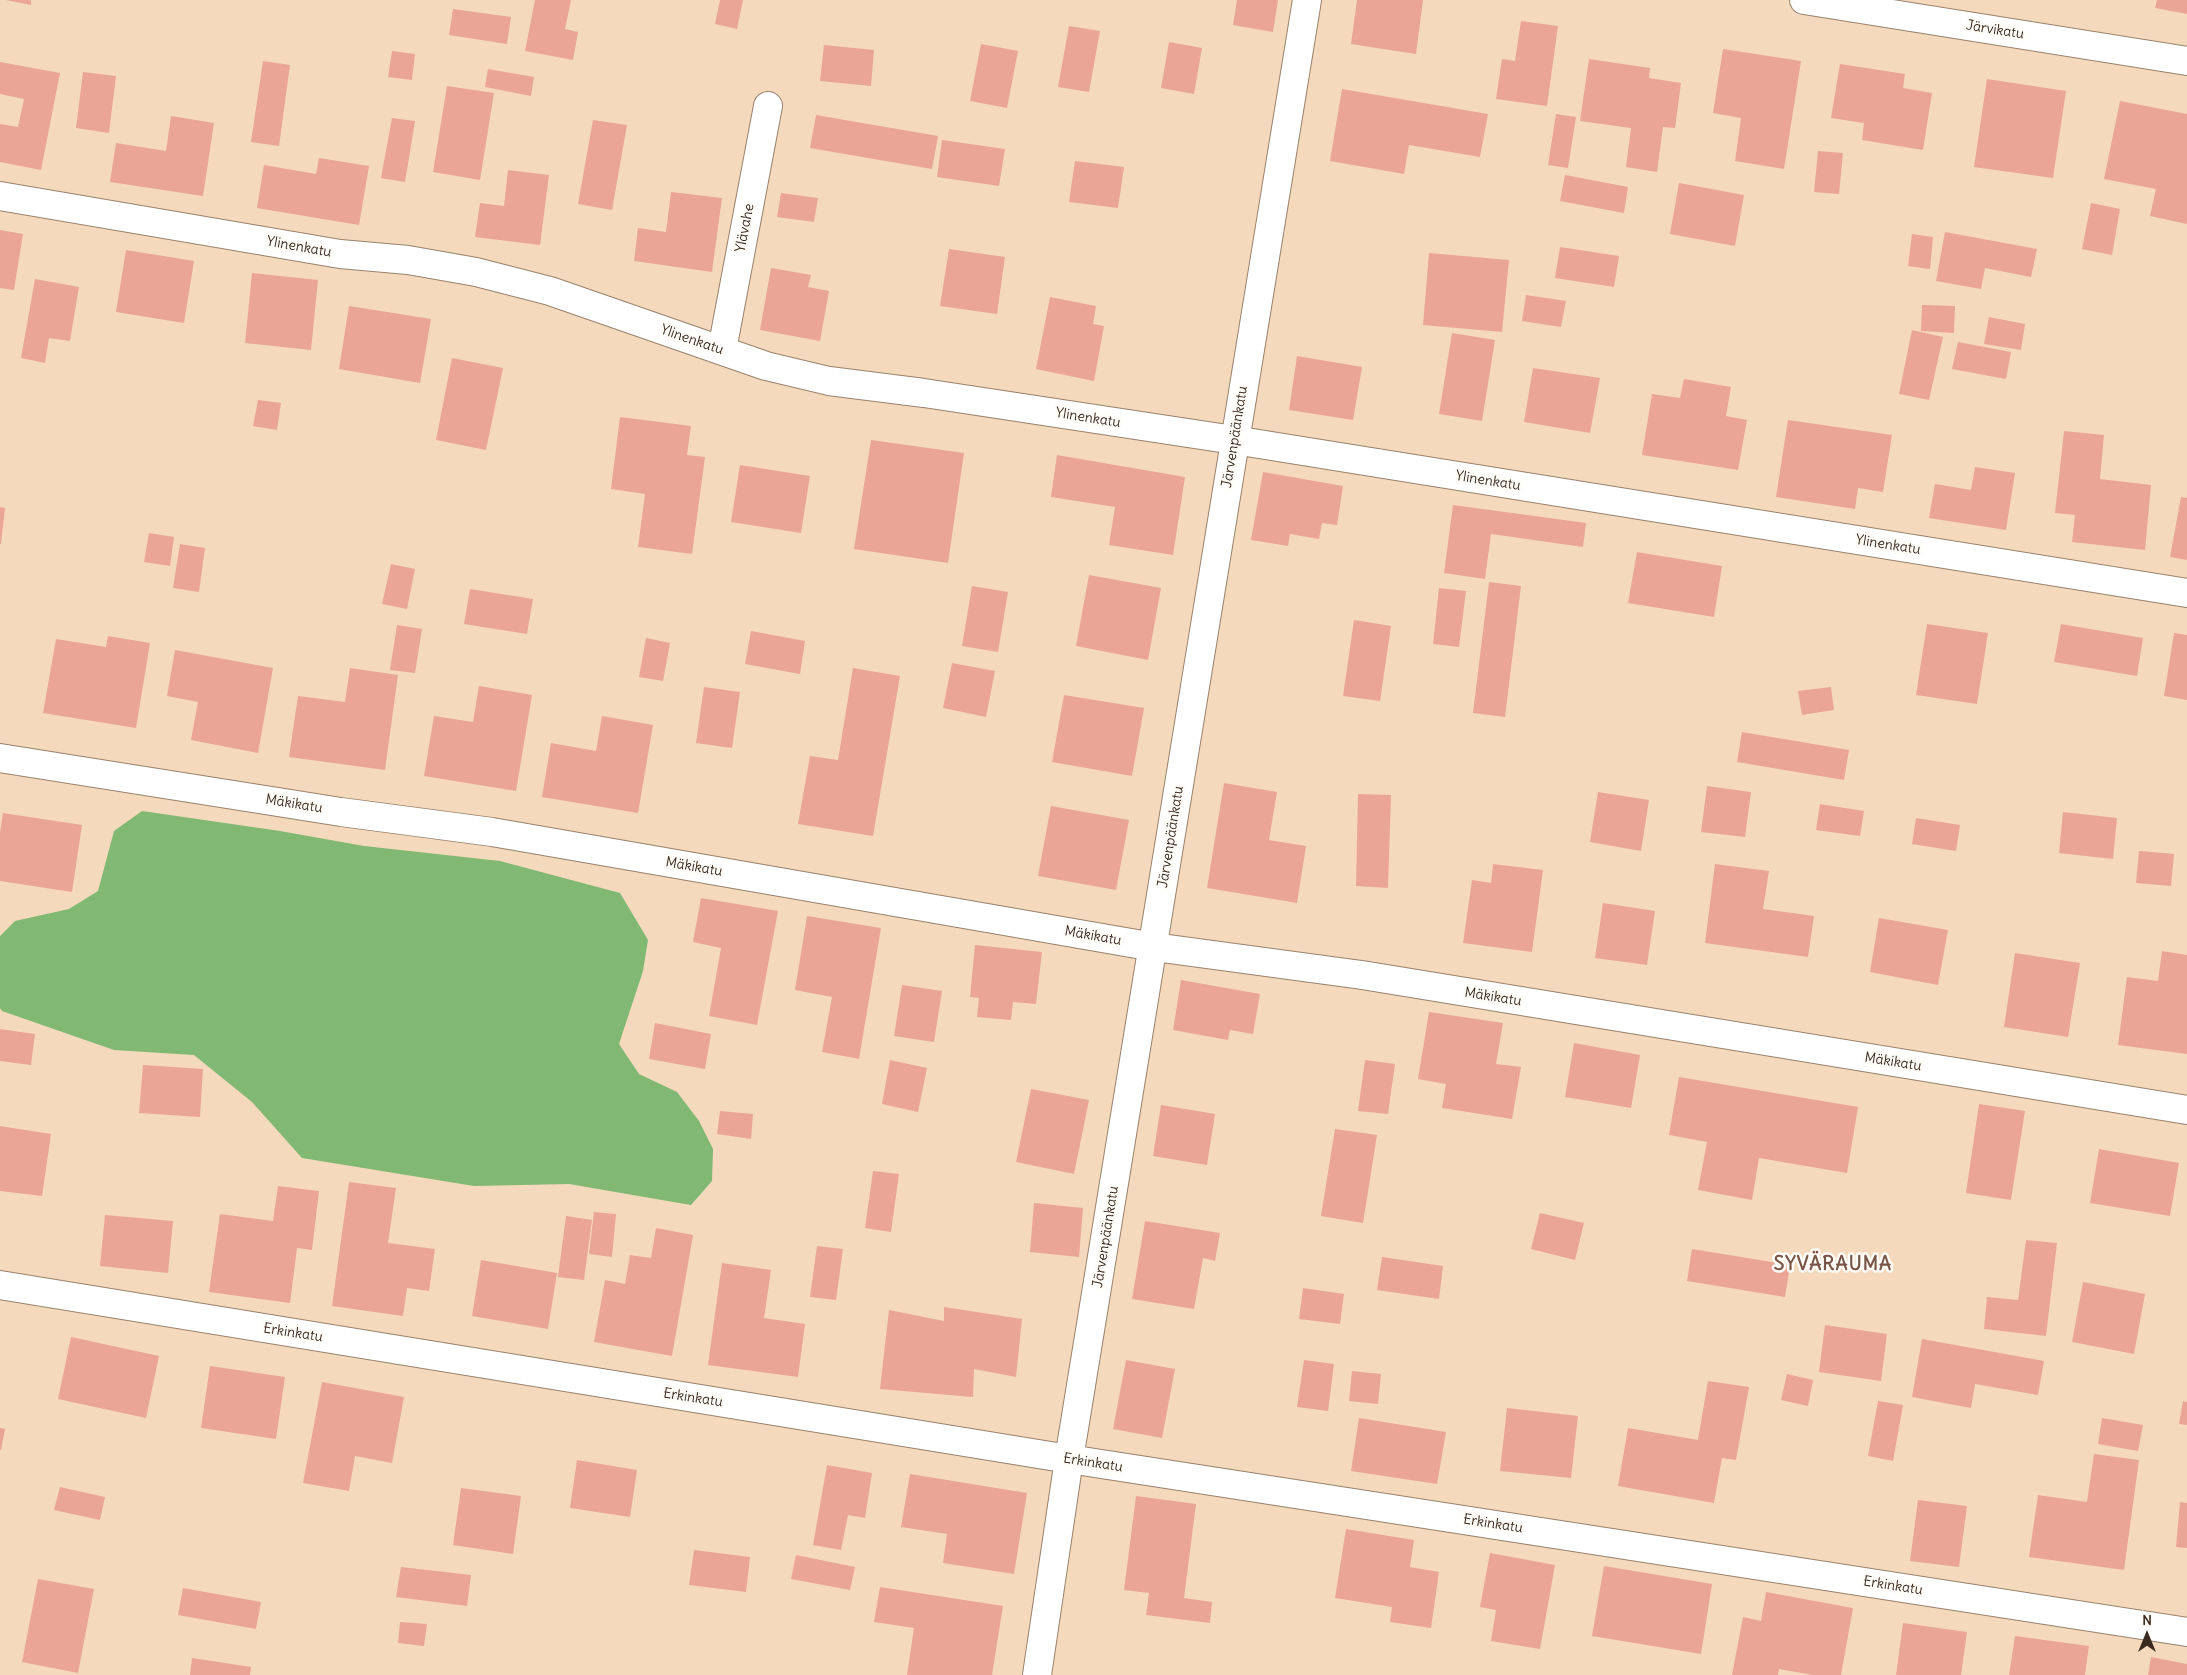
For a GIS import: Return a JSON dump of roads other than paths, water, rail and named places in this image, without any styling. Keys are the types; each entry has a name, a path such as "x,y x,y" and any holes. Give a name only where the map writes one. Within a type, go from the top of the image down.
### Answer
{"street":[{"name":"Järvenpäänkatu","path":"1037,1675 1069,1459 1307,0"},
{"name":"Järvikatu","path":"1817,1 2187,61"},
{"name":"Ylävahe","path":"722,350 768,106"},
{"name":"Ylinenkatu","path":"0,196 340,254 408,260 476,272 550,291 766,366 829,381 924,393 1234,440 2187,593"},
{"name":"Mäkikatu","path":"0,758 341,812 492,832 1154,947 1362,975 2187,1110"},
{"name":"Erkinkatu","path":"0,1285 1069,1459 2187,1632"}],"district":[{"name":"SYVÄRAUMA","path":"1833,1265"}]}
